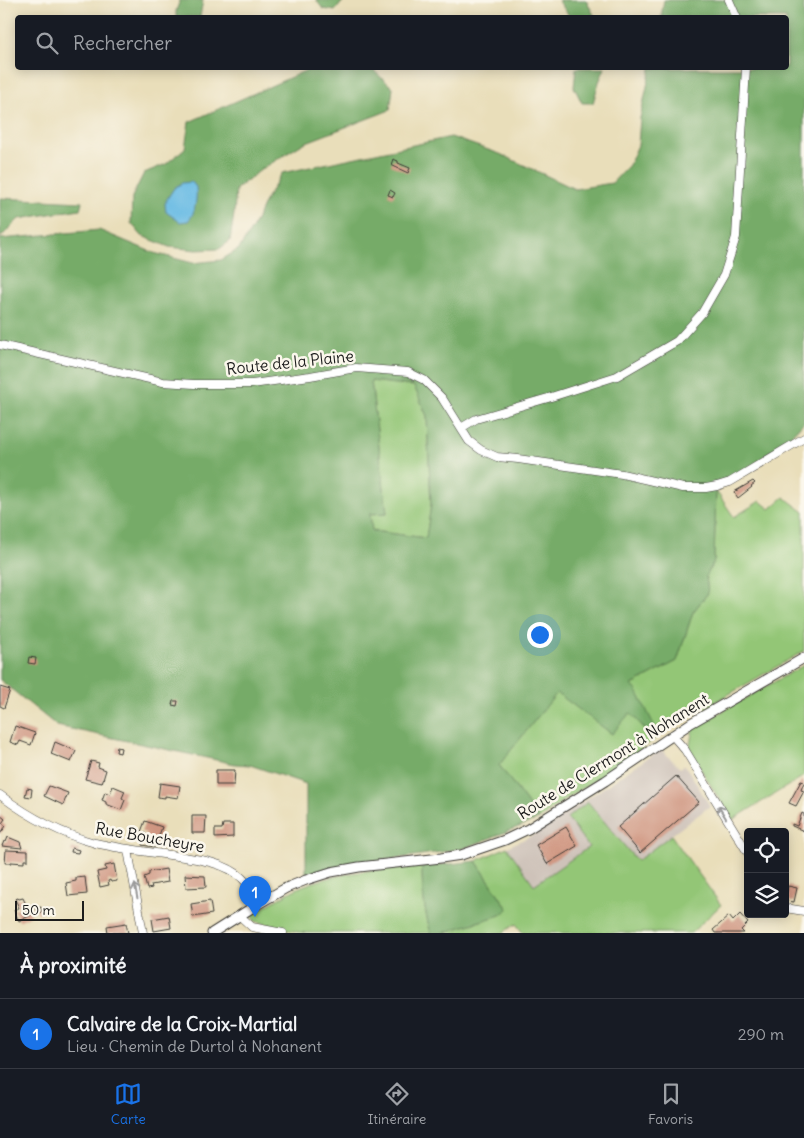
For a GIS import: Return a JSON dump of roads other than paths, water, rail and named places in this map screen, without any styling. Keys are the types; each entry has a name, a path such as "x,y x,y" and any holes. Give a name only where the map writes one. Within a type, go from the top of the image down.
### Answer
{"street":[{"path":"729,0 736,15"},
{"path":"461,428 476,419 617,376 677,341 702,313 724,275 736,237 746,70"},
{"name":"Route de la Plaine","path":"0,345 163,382 252,384 356,368 408,372 424,380 442,398 469,441 481,450 497,457 622,474 683,488 706,488 730,482 804,438"},
{"name":"Route de Clermont à Nohanent","path":"212,933 246,911 299,882 331,872 359,867 461,855 505,840 544,820 672,735 804,658"},
{"path":"672,735 685,750 744,846"},
{"name":"Rue Boucheyre","path":"0,795 55,828 94,843 214,863 244,879 258,904"},
{"path":"128,850 143,933"},
{"path":"789,909 804,911"},
{"path":"240,916 252,927 283,933"}],"water":[{"path":"192,182 196,187 194,209 188,221 180,222 166,212 165,204 174,188 182,183"}],"place":[{"name":"Calvaire de la Croix-Martial","path":"255,917"}]}
